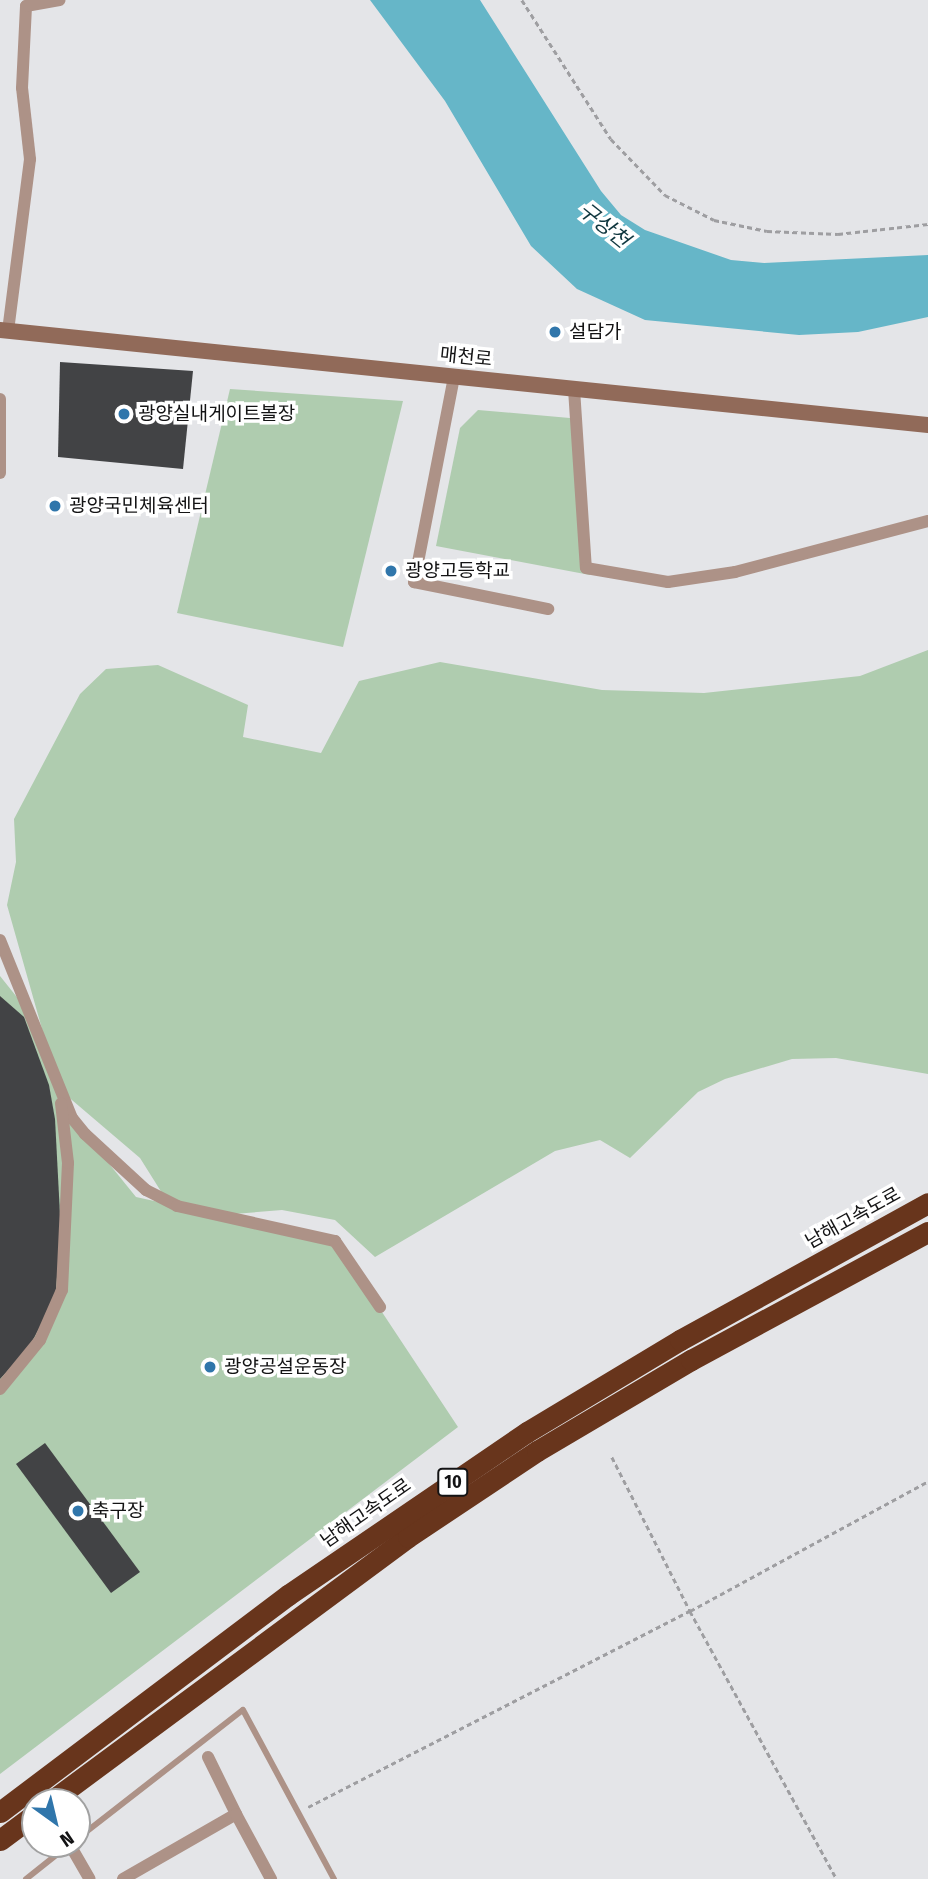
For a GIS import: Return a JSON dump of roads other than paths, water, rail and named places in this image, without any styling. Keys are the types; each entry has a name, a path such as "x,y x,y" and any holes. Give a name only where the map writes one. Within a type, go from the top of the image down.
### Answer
{"highway":[{"name":"남해고속도로","path":"4,1810 288,1595 527,1432 680,1340 928,1203"},
{"name":"10","path":"69,1788 408,1537 537,1451 691,1360 928,1232"},
{"path":"0,1840 21,1825"}],"main road":[{"name":"매천로","path":"4,330 928,425"}],"street":[{"path":"4,330 30,159 22,88 27,3 59,0"},
{"path":"454,377 414,582 548,609"},
{"path":"573,389 586,568 668,582 734,572 928,521"},
{"path":"0,399 0,473"},
{"path":"0,940 59,1088 85,1134 146,1190 177,1206 335,1241 380,1307"},
{"path":"0,1389 40,1340 62,1290 68,1163 59,1088"},
{"path":"208,1758 271,1879"},
{"path":"123,1879 236,1814"},
{"path":"78,1858 90,1879"}],"lane":[{"path":"91,1828 243,1710 334,1879"},
{"path":"26,1879 52,1858"}],"water":[{"name":"구상천","path":"370,0 480,0 601,191 621,215 645,230 731,260 764,263 928,255 928,317 858,332 799,335 645,320 577,289 531,246 445,101"}],"place":[{"name":"설담가","path":"555,332"},
{"name":"광양실내게이트볼장","path":"124,414"},
{"name":"광양국민체육센터","path":"55,506"},
{"name":"광양고등학교","path":"391,571"},
{"name":"광양공설운동장","path":"210,1367"},
{"name":"축구장","path":"78,1511"}]}
